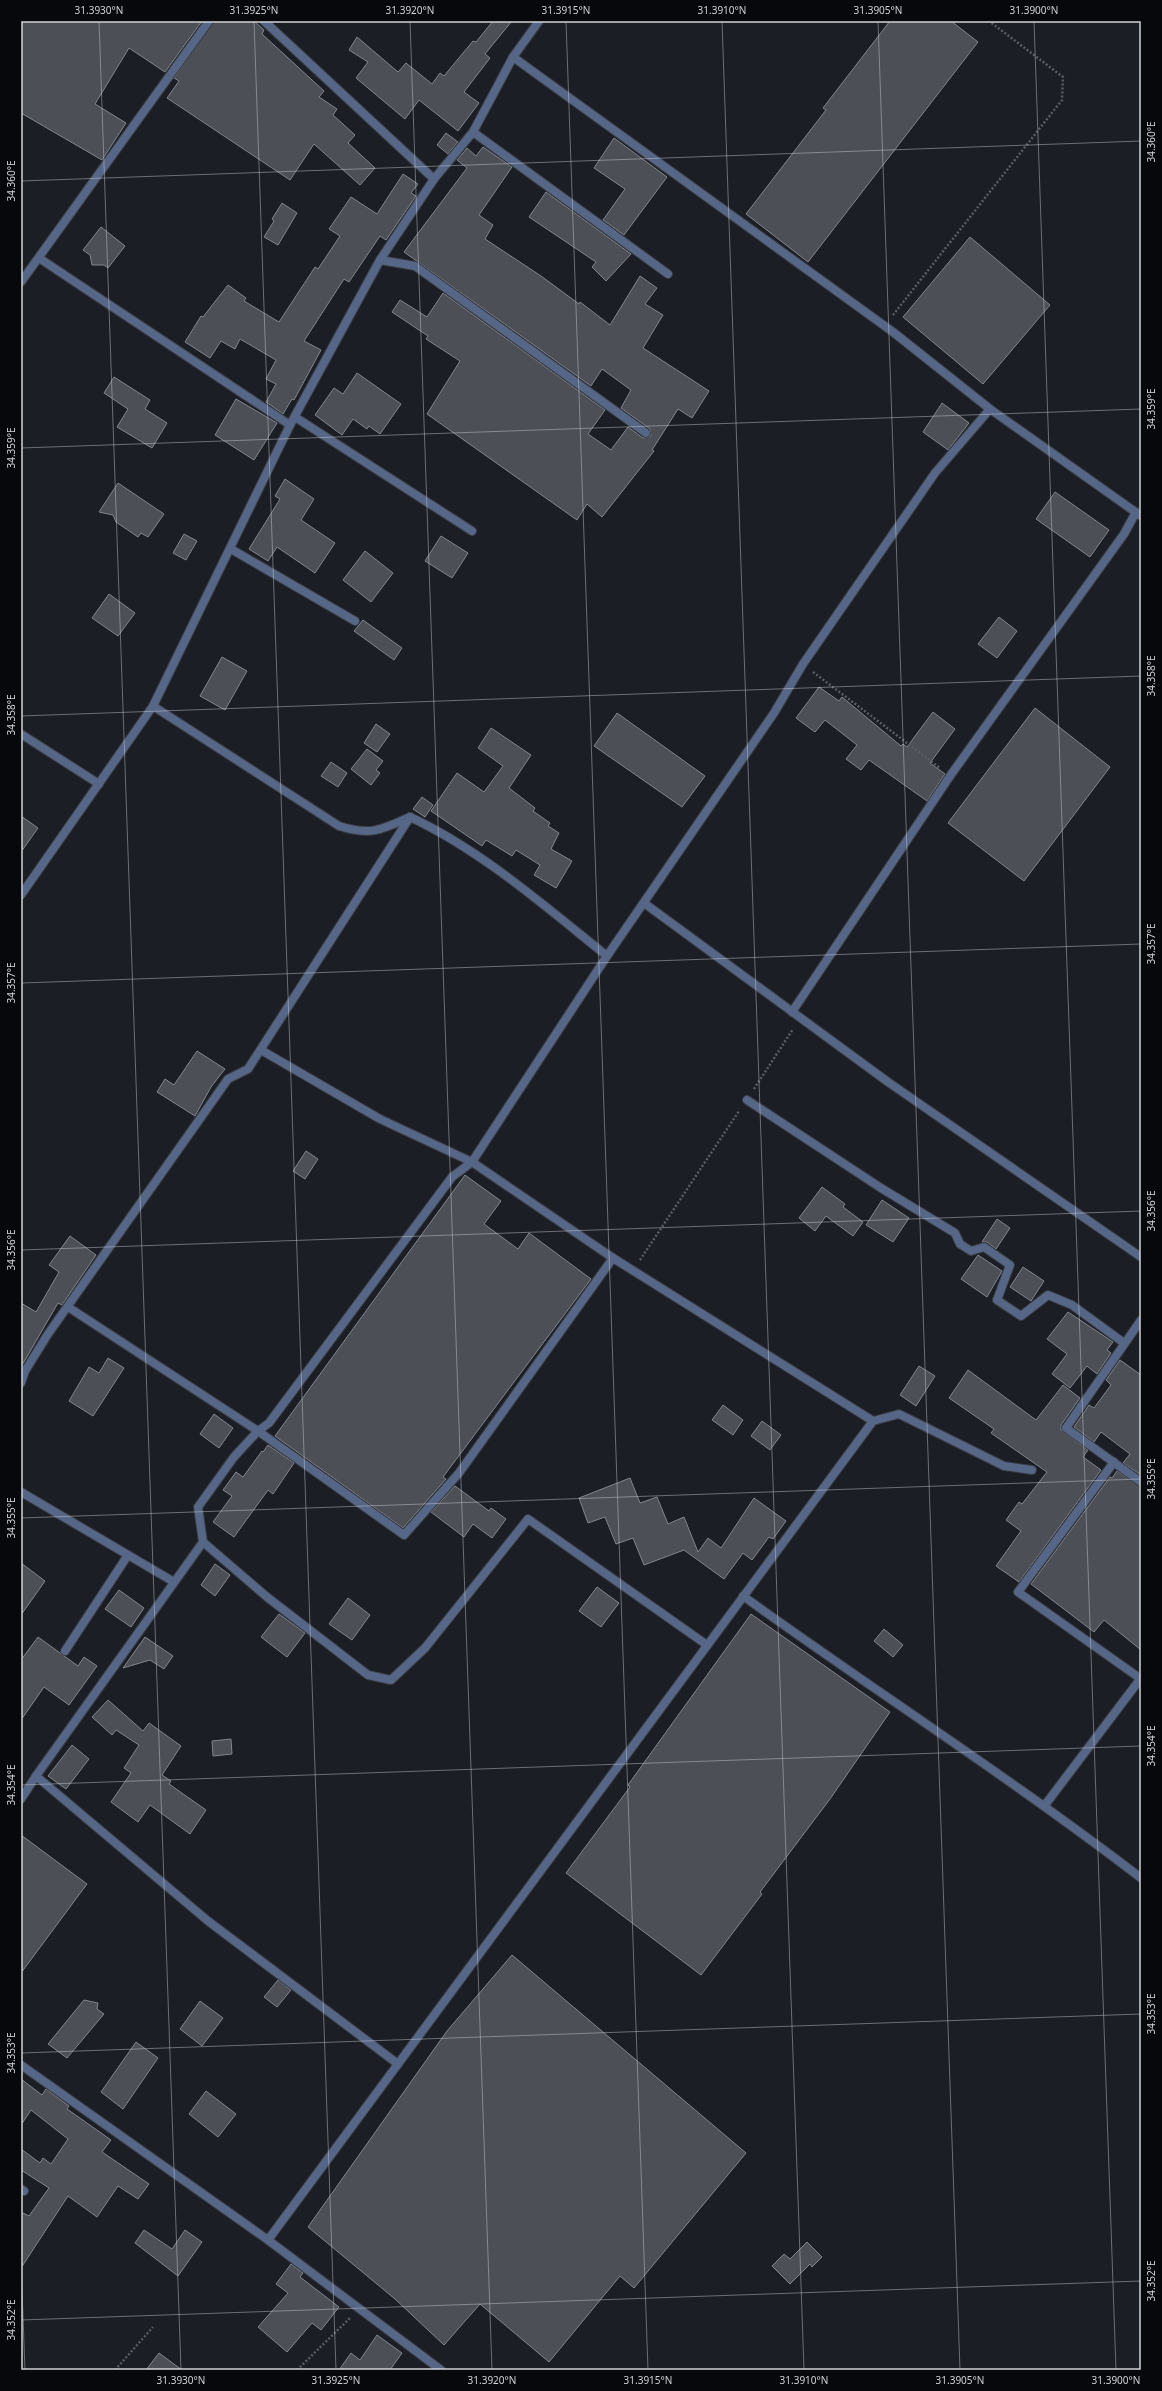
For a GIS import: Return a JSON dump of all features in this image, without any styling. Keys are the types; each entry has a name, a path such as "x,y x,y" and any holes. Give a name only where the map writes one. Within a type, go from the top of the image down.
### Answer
{"street":[{"path":"21,282 64,220 209,21"},
{"path":"264,21 434,179"},
{"path":"21,895 153,706 231,549 290,425 380,260 434,179 473,132 513,57 539,21"},
{"path":"513,57 885,326 990,409 1139,514 950,776 792,1012"},
{"path":"473,132 668,274"},
{"path":"39,258 290,425"},
{"path":"380,260 415,266 646,433"},
{"path":"21,1799 202,1542 198,1507 234,1458 258,1431 269,1423 452,1177 472,1162 607,956 774,713 803,664 935,473 990,409"},
{"path":"295,416 472,531"},
{"path":"231,549 355,621"},
{"path":"153,706 339,826 360,833 382,829 410,818 438,830 516,884 607,956"},
{"path":"21,734 99,784"},
{"path":"21,1383 25,1371 68,1306 228,1079 248,1069 410,818"},
{"path":"644,903 888,1082 1141,1257"},
{"path":"261,1050 380,1119 472,1162 613,1258 873,1421"},
{"path":"747,1100 881,1188 955,1233 960,1244 971,1252 984,1247 1010,1265 997,1300 1020,1316 1048,1295 1072,1305 1124,1343"},
{"path":"68,1306 258,1431 404,1535 459,1473 613,1258"},
{"path":"1141,1320 1066,1428 1141,1482"},
{"path":"268,2240 873,1421 899,1414 1004,1466 1032,1470"},
{"path":"1045,1805 1141,1679 1018,1592 1114,1462"},
{"path":"21,1492 174,1582"},
{"path":"202,1542 267,1597 368,1675 391,1680 425,1648 528,1519 707,1645"},
{"path":"65,1651 128,1555"},
{"path":"743,1596 863,1682 1045,1805 1141,1878"},
{"path":"36,1776 208,1921 398,2064"},
{"path":"21,2065 268,2240 440,2370"}],"path":[{"path":"885,326 1062,100 1063,77 989,21"},
{"path":"803,664 950,776"},
{"path":"634,1271 801,1018"},
{"path":"297,2370 359,2309"},
{"path":"115,2370 153,2327"}],"building":[{"path":"21,21 202,21 165,72 129,48 95,104 126,123 102,160 21,113"},
{"path":"214,21 254,21 264,30 262,34 324,91 319,97 337,109 333,115 355,135 348,143 375,168 360,185 314,144 290,180 167,98 179,81 174,78"},
{"path":"493,21 512,21 485,54 490,58 464,92 479,103 458,131 419,100 405,119 356,78 368,62 349,50 357,37 398,72 406,63 432,84 440,73 444,76 473,41 476,42"},
{"path":"890,21 951,21 978,42 808,262 746,214 826,110 823,108"},
{"path":"446,133 458,142 448,154 437,145"},
{"path":"614,138 667,177 624,235 603,220 625,189 594,168"},
{"path":"483,147 512,167 479,215 493,225 485,239 541,276 579,304 580,302 610,325 640,276 657,288 645,304 663,315 643,348 709,391 692,418 678,409 652,450 654,451 602,517 587,504 577,520 427,414 460,361 426,339 428,336 392,312 400,300 427,317 443,293 605,410 588,434 611,450 628,427 643,438 651,436 650,429 621,408 631,390 602,369 591,386 404,252 467,168 457,160 467,148 476,156"},
{"path":"403,174 418,184 411,193 416,196 386,240 380,236 349,282 344,279 304,341 321,350 294,400 292,399 283,414 266,402 276,384 266,379 276,360 240,339 235,349 221,341 210,358 185,342 201,316 203,317 228,285 246,298 244,301 279,322 315,267 318,269 340,236 329,229 351,197 377,214"},
{"path":"546,192 631,254 606,281 592,267 596,262 529,217"},
{"path":"282,203 297,213 278,245 264,237 274,221 272,219"},
{"path":"101,227 125,246 108,268 104,265 92,265 90,255 83,250"},
{"path":"970,237 1050,305 983,384 903,317"},
{"path":"357,373 401,404 380,434 369,426 367,429 353,419 342,435 315,415 334,388 343,394"},
{"path":"114,377 150,400 145,409 167,423 152,448 117,427 128,409 104,393"},
{"path":"236,399 277,423 254,460 215,435"},
{"path":"942,403 969,423 948,450 923,432"},
{"path":"285,479 314,499 301,520 335,543 315,573 277,547 268,561 249,549 280,499 275,496"},
{"path":"118,483 164,514 148,537 141,533 138,537 116,522 113,515 99,512"},
{"path":"1055,492 1109,530 1090,557 1036,519"},
{"path":"184,534 197,541 186,560 173,553"},
{"path":"441,536 468,553 452,578 425,561"},
{"path":"365,551 393,573 371,602 343,580"},
{"path":"109,594 135,613 118,636 92,618"},
{"path":"999,617 1017,631 997,658 978,644"},
{"path":"363,620 402,648 394,660 354,631"},
{"path":"222,657 247,671 225,710 200,696"},
{"path":"819,687 839,701 842,697 901,746 903,744 907,747 933,712 955,729 930,763 945,774 927,801 869,760 861,770 846,759 857,745 825,720 815,732 796,718"},
{"path":"1035,708 1110,767 1024,881 948,823"},
{"path":"617,713 705,776 682,807 594,746"},
{"path":"376,724 390,734 377,752 364,743"},
{"path":"491,728 531,755 509,788 535,808 533,811 550,823 548,826 559,833 551,849 572,861 556,888 534,875 540,865 516,850 512,856 486,840 482,846 431,811 457,773 484,792 503,766 478,748"},
{"path":"367,749 383,761 376,770 380,773 371,785 351,769"},
{"path":"331,762 347,773 338,787 321,776"},
{"path":"422,797 433,805 425,817 413,809"},
{"path":"21,816 38,828 21,852"},
{"path":"197,1051 225,1069 211,1087 195,1116 157,1092 165,1079 174,1085"},
{"path":"306,1151 318,1159 305,1179 293,1171"},
{"path":"465,1175 501,1201 484,1224 518,1249 529,1233 591,1279 443,1477 446,1479 403,1528 275,1436"},
{"path":"822,1187 845,1204 843,1207 863,1222 853,1236 826,1216 815,1231 799,1218"},
{"path":"882,1200 909,1218 893,1242 866,1225"},
{"path":"997,1219 1010,1228 996,1249 987,1242 982,1242"},
{"path":"70,1236 96,1255 62,1305 58,1303 21,1367 21,1303 36,1312 59,1272 49,1265"},
{"path":"978,1255 1002,1271 987,1297 961,1279"},
{"path":"1023,1267 1044,1281 1031,1301 1010,1287"},
{"path":"1068,1312 1113,1342 1107,1350 1111,1353 1097,1374 1087,1366 1070,1388 1052,1374 1067,1354 1047,1339"},
{"path":"108,1358 124,1368 93,1416 69,1401 89,1367 99,1373"},
{"path":"1120,1360 1141,1375 1141,1475 1123,1463 1130,1454 1101,1432 1094,1442 1074,1427 1089,1405 1094,1408 1111,1385 1106,1380"},
{"path":"919,1366 935,1376 916,1406 900,1395"},
{"path":"968,1370 1036,1420 1063,1385 1080,1398 1061,1425 1061,1430 1088,1450 1083,1457 1101,1470 1019,1582 996,1566 1021,1531 1006,1520 1019,1502 1022,1504 1047,1472 991,1433 994,1429 949,1398"},
{"path":"723,1405 743,1420 733,1435 712,1420"},
{"path":"214,1414 233,1428 219,1448 200,1434"},
{"path":"762,1421 781,1435 770,1450 751,1436"},
{"path":"268,1445 294,1463 273,1494 268,1490 234,1537 213,1522 232,1496 223,1490 236,1472 243,1477"},
{"path":"1117,1471 1141,1487 1141,1650 1104,1620 1094,1632 1031,1584 1110,1477 1112,1478"},
{"path":"630,1478 640,1503 657,1497 668,1524 684,1517 698,1552 708,1538 721,1548 754,1498 786,1521 773,1539 769,1537 752,1560 743,1553 724,1579 684,1550 644,1565 633,1538 616,1544 605,1517 588,1523 579,1498"},
{"path":"455,1486 489,1511 491,1508 506,1519 492,1538 473,1524 464,1537 431,1512"},
{"path":"21,1563 45,1581 21,1615"},
{"path":"215,1564 230,1575 215,1596 201,1585"},
{"path":"597,1587 619,1603 601,1627 579,1611"},
{"path":"119,1590 144,1608 131,1627 105,1609"},
{"path":"348,1598 370,1615 352,1640 329,1624"},
{"path":"279,1614 305,1633 287,1657 261,1637"},
{"path":"751,1614 890,1712 830,1799 760,1892 762,1894 701,1975 566,1873 630,1787 628,1785"},
{"path":"884,1629 903,1645 893,1657 874,1641"},
{"path":"38,1637 78,1666 84,1657 97,1666 69,1705 44,1687 21,1720 21,1660"},
{"path":"145,1637 173,1656 164,1669 150,1660 123,1668"},
{"path":"108,1700 143,1731 149,1723 181,1746 162,1775 171,1781 169,1784 206,1810 190,1834 150,1805 138,1822 111,1802 131,1773 124,1768 139,1745 116,1730 112,1735 92,1717"},
{"path":"231,1739 232,1754 213,1756 212,1741"},
{"path":"72,1745 89,1759 66,1789 48,1776"},
{"path":"21,1835 87,1884 21,1973"},
{"path":"512,1955 746,2153 634,2288 620,2276 549,2362 480,2304 444,2345 395,2299 308,2227 447,2031"},
{"path":"278,1980 291,1990 277,2007 264,1997"},
{"path":"84,2000 98,2003 97,2009 104,2014 67,2058 48,2044"},
{"path":"200,2001 223,2018 202,2046 180,2029"},
{"path":"136,2042 158,2058 123,2109 101,2092"},
{"path":"21,2079 42,2095 46,2089 69,2106 67,2109 111,2140 102,2152 149,2184 138,2199 118,2186 97,2217 68,2196 21,2268 21,2212 29,2216 49,2188 21,2170 21,2149 40,2163 43,2158 51,2164 68,2139 31,2110 21,2125"},
{"path":"206,2091 236,2114 218,2137 189,2114"},
{"path":"144,2230 172,2249 185,2230 202,2242 178,2276 135,2243"},
{"path":"807,2242 822,2257 812,2267 810,2264 790,2284 772,2266 784,2254 790,2259"},
{"path":"291,2264 303,2273 300,2277 339,2307 321,2330 312,2323 287,2352 258,2327 288,2293 276,2284"},
{"path":"377,2335 402,2353 390,2370 339,2370 351,2353 360,2360"},
{"path":"159,2353 182,2370 146,2370"}]}
